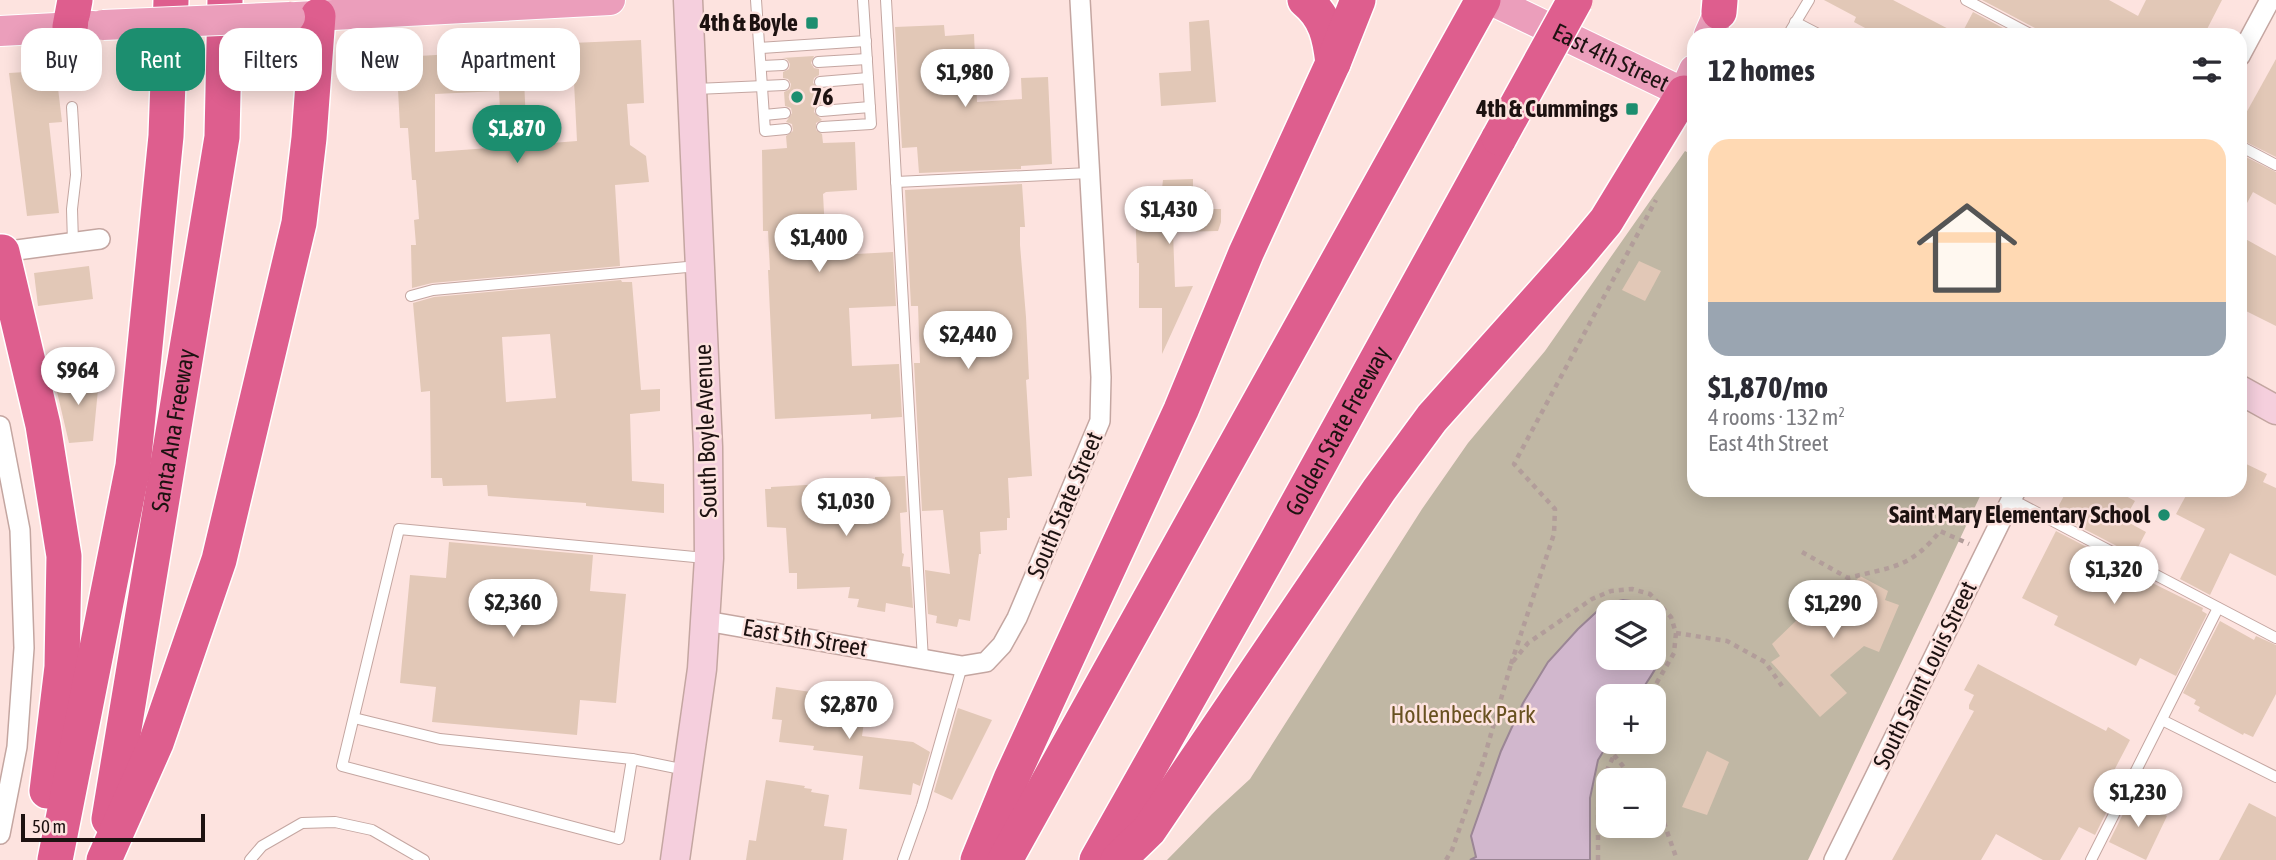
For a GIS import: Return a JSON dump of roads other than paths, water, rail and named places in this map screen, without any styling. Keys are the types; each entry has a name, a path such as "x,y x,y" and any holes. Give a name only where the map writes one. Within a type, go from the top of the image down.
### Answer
{"highway":[{"name":"Santa Ana Freeway","path":"55,860 133,466 166,136 171,0"},
{"name":"Santa Ana Freeway","path":"103,860 222,137 225,0"},
{"path":"1305,0 1323,18 1330,37 1333,63"},
{"path":"978,860 1011,779 1181,410 1246,253 1333,63 1358,0"},
{"path":"1006,860 1483,0"},
{"name":"Golden State Freeway","path":"1097,860 1284,529 1575,0"},
{"path":"103,860 156,743 219,561 299,223 309,138 308,14"},
{"path":"1118,860 1149,830 1379,490 1432,418 1605,221 1687,93"},
{"path":"1,247 43,425 64,556 62,667 37,860"}],"main road":[{"path":"0,32 83,17 308,14 610,0"},
{"name":"South Boyle Avenue","path":"675,860 689,771 706,621 709,558 708,447 688,0"},
{"name":"East 4th Street","path":"1491,0 1687,85"},
{"path":"2247,394 2276,410"}],"street":[{"name":"South State Street","path":"986,662 1002,645 1017,618 1100,421 1101,377 1080,0"},
{"path":"2247,43 2270,0"},
{"path":"1,247 100,240"},
{"path":"1,432 20,530 24,648 8,749 1,828"},
{"name":"South Saint Louis Street","path":"1834,860 2012,497"},
{"name":"East 5th Street","path":"706,621 962,666 986,662"}],"lane":[{"path":"756,0 765,131 786,129"},
{"path":"822,127 872,124 863,0"},
{"path":"886,0 923,660"},
{"path":"1792,28 1809,0"},
{"path":"1966,0 2019,28"},
{"path":"1795,22 1807,28"},
{"path":"760,48 866,41"},
{"path":"818,62 867,59"},
{"path":"761,66 782,65"},
{"path":"820,82 868,78"},
{"path":"692,89 783,85"},
{"path":"72,107 76,175 72,209 73,243"},
{"path":"821,111 870,107"},
{"path":"764,115 785,113"},
{"path":"2247,150 2276,165"},
{"path":"896,182 1089,173"},
{"path":"411,296 433,290 699,266"},
{"path":"2018,497 2276,638"},
{"path":"632,759 618,839 342,766 399,530 709,558"},
{"path":"2091,860 2218,608"},
{"path":"904,860 962,666"},
{"path":"354,718 440,739 632,759 689,771"},
{"path":"2162,720 2276,777"},
{"path":"250,860 262,846 302,823 335,821 372,830 424,860"}],"place":[{"name":"4th & Boyle","path":"812,23"},
{"name":"76","path":"797,97"},
{"name":"4th & Cummings","path":"1632,109"},
{"name":"Saint Mary Elementary School","path":"2164,515"}],"park label":[{"name":"Hollenbeck Park","path":"1463,715"}]}
